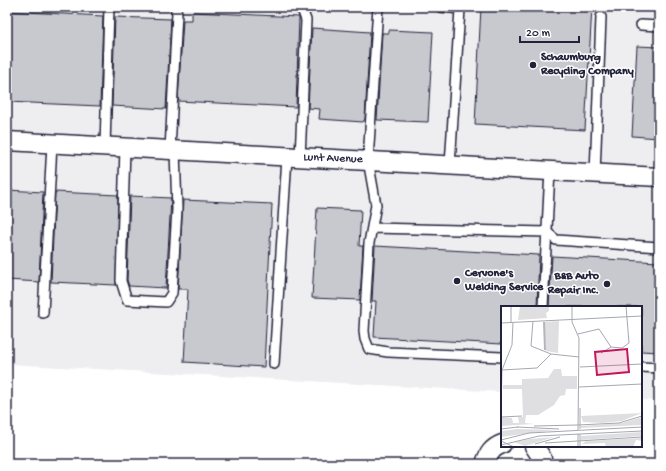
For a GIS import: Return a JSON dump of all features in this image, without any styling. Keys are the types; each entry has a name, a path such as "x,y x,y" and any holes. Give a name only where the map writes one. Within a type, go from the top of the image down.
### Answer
{"street":[{"name":"Lunt Avenue","path":"7,141 659,177"},
{"path":"485,464 487,456 496,446 501,444"},
{"path":"535,447 542,458 542,464"}],"lane":[{"path":"105,147 109,7"},
{"path":"125,148 121,281 127,300 166,302 172,293 177,209 172,150 176,7"},
{"path":"274,364 306,20 302,9 296,7"},
{"path":"378,7 368,160 376,205 369,243 364,330 365,340 369,349 388,352 501,357"},
{"path":"440,7 460,9 450,165"},
{"path":"595,174 601,17"},
{"path":"641,25 659,26"},
{"path":"44,313 52,144"},
{"path":"543,306 550,171"},
{"path":"372,228 547,232 556,240 659,246"},
{"path":"642,367 659,368"}],"shaded area":[{"path":"7,7 659,7 659,401 642,400 642,306 501,306 501,392 7,364"}],"building":[{"name":"Schaumburg Recycling Company","path":"481,7 592,7 585,130 475,124"},
{"path":"7,11 103,16 100,106 7,102"},
{"path":"192,12 299,17 296,107 178,101 183,20 192,20"},
{"path":"115,17 171,19 166,109 112,106"},
{"path":"312,28 370,32 365,119 363,122 319,119 320,109 308,108"},
{"path":"389,30 433,32 428,122 377,120 382,33 389,33"},
{"path":"637,46 659,47 659,138 632,136"},
{"path":"7,190 43,192 39,282 7,280"},
{"path":"55,192 118,195 116,285 51,282"},
{"path":"130,196 171,198 166,288 129,286 127,280"},
{"path":"183,200 272,204 264,367 184,362 188,289 178,289"},
{"path":"317,208 361,210 359,246 363,246 360,300 312,298"},
{"name":"Cervone's Welding Service","path":"375,246 539,255 537,306 501,306 501,344 374,337 376,301 372,301"},
{"name":"B&B Auto Repair Inc.","path":"552,256 659,262 659,352 642,351 642,306 549,306"}],"place":[{"name":"Schaumburg Recycling Company","path":"533,65"},
{"name":"Cervone's Welding Service","path":"457,281"},
{"name":"B&B Auto Repair Inc.","path":"607,284"}]}
